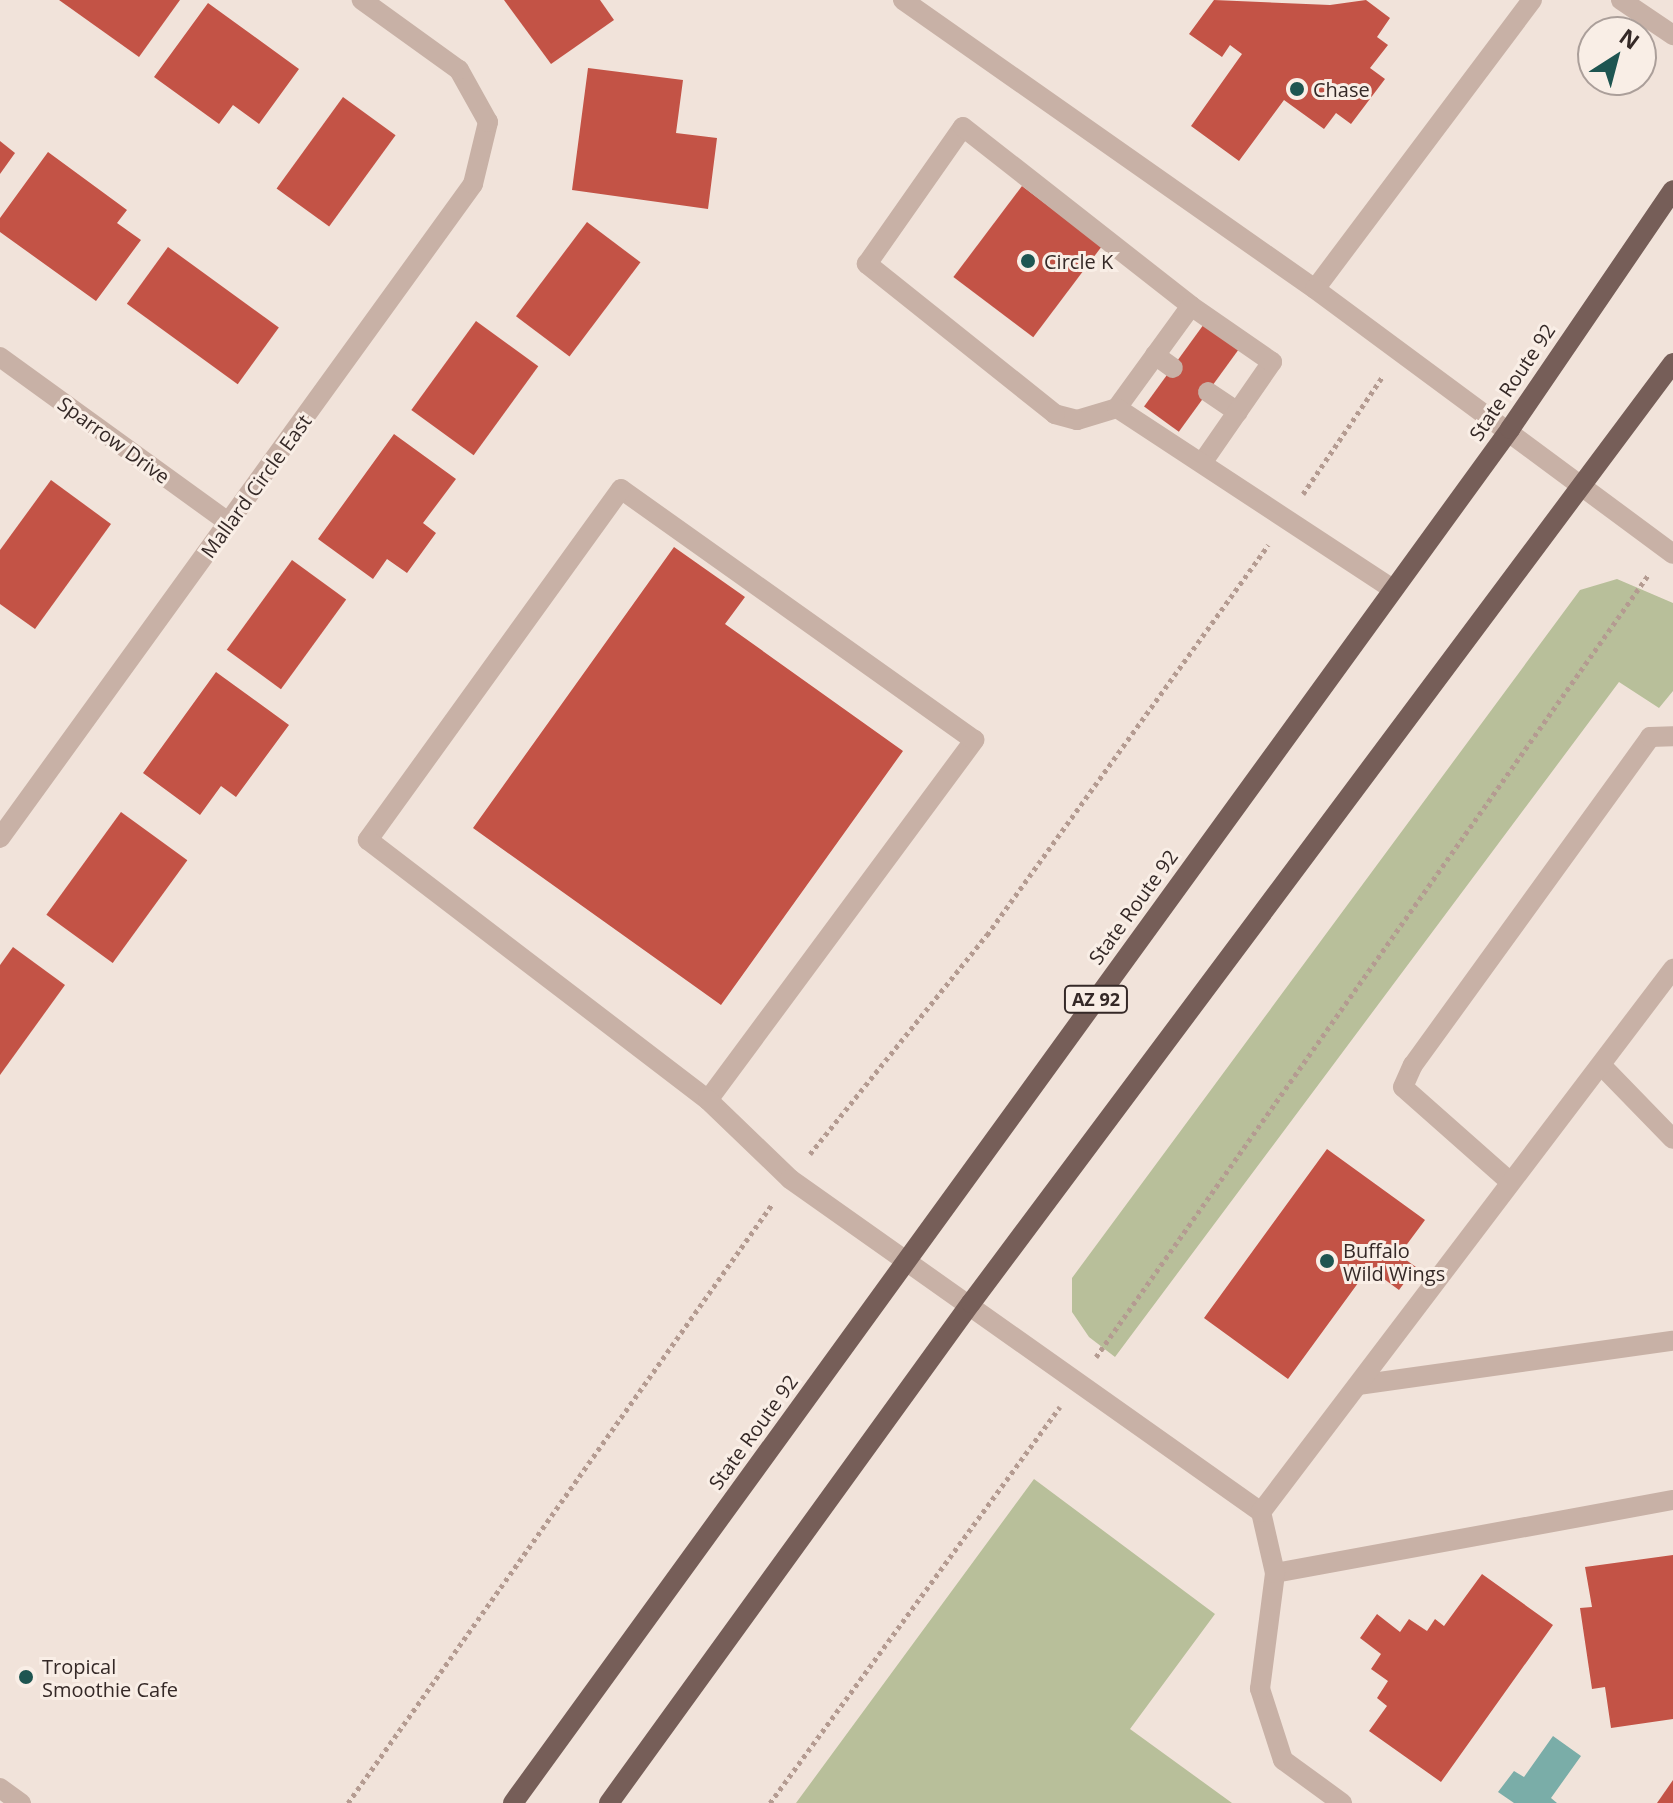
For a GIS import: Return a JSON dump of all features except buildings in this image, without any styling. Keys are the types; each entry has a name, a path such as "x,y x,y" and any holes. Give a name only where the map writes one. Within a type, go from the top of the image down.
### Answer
{"main road":[{"name":"State Route 92","path":"513,1803 1510,429 1673,190"},
{"path":"609,1803 971,1303 1673,363"}],"street":[{"name":"Mallard Circle East","path":"0,838 473,184 488,122 459,70 362,0"},
{"path":"903,0 1510,429 1670,551"},
{"path":"1315,289 1532,0"},
{"path":"1621,0 1673,35"},
{"path":"1191,306 1117,408 1077,420 1055,414 867,264 963,127 1191,306 1272,362 1202,463"},
{"path":"1155,355 1173,368"},
{"name":"Sparrow Drive","path":"0,357 229,523"},
{"path":"1208,392 1238,412"},
{"path":"1117,408 1393,589"},
{"path":"708,1100 974,740 621,489 368,840 708,1100 790,1179 971,1303 1261,1512 1275,1573 1260,1689 1283,1760 1342,1803"},
{"path":"1508,1180 1403,1087 1413,1065 1650,737 1673,736"},
{"path":"1261,1512 1508,1180 1601,1065 1673,969"},
{"path":"1601,1065 1673,1139"},
{"path":"1358,1385 1673,1341"},
{"path":"1275,1573 1673,1500"},
{"path":"0,1788 21,1803"}],"path":[{"path":"348,1803 790,1179 987,935 1286,518 1400,351"},
{"path":"770,1803 1079,1381 1670,551"}],"green space":[{"path":"1617,579 1673,603 1673,691 1659,708 1619,682 1115,1357 1089,1337 1072,1312 1072,1278 1580,590"},
{"path":"1034,1479 1215,1614 1130,1729 1232,1803 796,1803"}],"water":[{"path":"1553,1736 1581,1756 1551,1798 1557,1803 1514,1803 1498,1792 1514,1771 1524,1777"}],"place":[{"name":"Chase","path":"1297,89"},
{"name":"Circle K","path":"1028,261"},
{"name":"Buffalo Wild Wings","path":"1327,1261"},
{"name":"Tropical Smoothie Cafe","path":"26,1677"}]}
